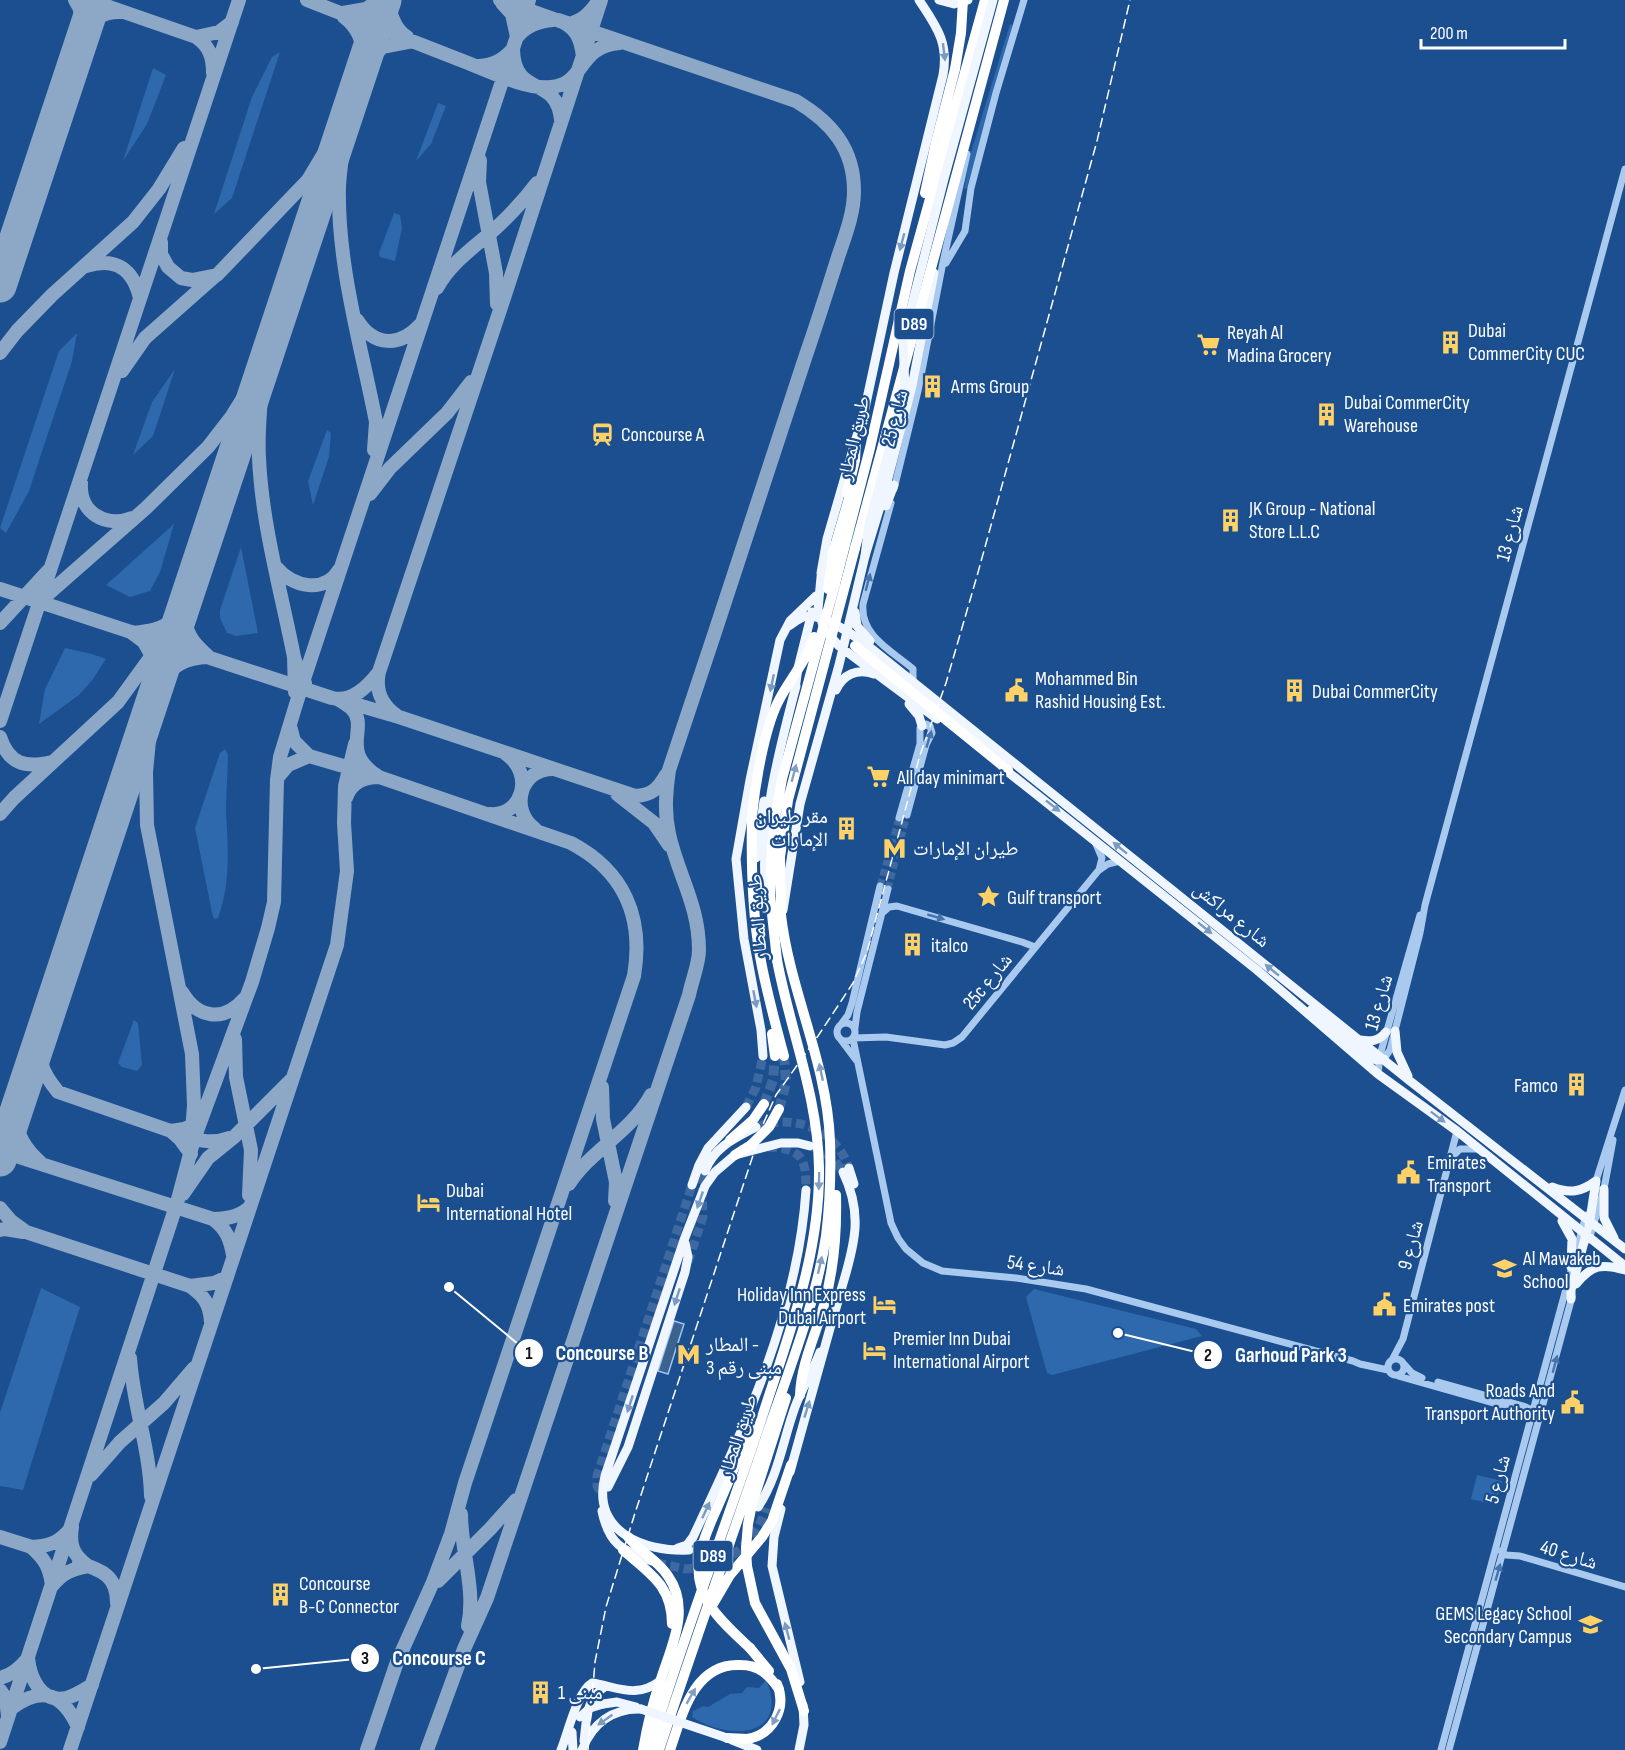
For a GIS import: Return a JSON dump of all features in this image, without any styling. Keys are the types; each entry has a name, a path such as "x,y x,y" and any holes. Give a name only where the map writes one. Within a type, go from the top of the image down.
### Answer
{"highway":[{"path":"960,72 963,0"},
{"path":"960,72 985,0"},
{"name":"D89","path":"996,28 1004,0"},
{"path":"996,28 1011,0"},
{"name":"طريق المطار","path":"659,1750 798,1344 815,1288 826,1236 830,1187 830,1138 823,1079 788,957 781,915 780,857 788,800 996,28"},
{"name":"طريق المطار","path":"649,1750 780,1363 810,1259 817,1211 819,1166 817,1136 811,1093 777,960 770,896 776,812 782,779 870,448 921,232 920,212 960,72"},
{"path":"838,534 879,388 888,364"},
{"path":"828,597 830,567 855,460 856,440"},
{"path":"780,1056 760,956 754,893 752,816 757,781 773,715 783,693 806,659 824,605 835,584"},
{"path":"849,648 1008,770"},
{"path":"727,1143 753,1120 764,1104"},
{"path":"746,1149 769,1127 779,1109"},
{"path":"800,1395 802,1379 827,1294 834,1256 835,1179 830,1138"},
{"path":"798,1344 783,1407 750,1514 746,1548 752,1594 759,1612 791,1669 804,1711"},
{"path":"727,1738 753,1737 766,1731 772,1726 779,1712 781,1696 769,1671 713,1610 705,1596 698,1575 698,1556 769,1383 780,1363"},
{"path":"682,1679 693,1659 712,1606 723,1585 772,1521 791,1465"},
{"path":"628,1537 663,1569 676,1591 679,1611 678,1628 650,1712 643,1750"},
{"path":"623,1550 658,1580 667,1594 673,1624 666,1663"},
{"path":"670,1750 690,1696 708,1674 726,1666 744,1665 765,1673 779,1689"}],"main road":[{"path":"919,0 942,37 945,50 944,69 856,440 827,539 816,596 822,622 836,642 849,648 932,715"},
{"path":"939,0 954,4 968,0"},
{"path":"781,915 786,897 797,819 827,711 849,648 844,630 855,604 869,524 904,391 902,354 905,333 993,0"},
{"path":"865,556 912,386 939,235"},
{"path":"869,544 876,535 894,484"},
{"path":"795,689 798,669 822,622 818,604 822,567"},
{"path":"763,1056 761,1030 744,939 736,859 779,644 790,621 816,596"},
{"path":"855,604 857,626 878,653"},
{"path":"787,627 802,617 844,630"},
{"path":"777,960 768,916 764,876 768,816 776,771 808,641 822,622"},
{"name":"شارع مراكش","path":"844,630 878,653 1381,1058 1542,1183 1625,1268"},
{"path":"813,759 816,737 836,661 836,642"},
{"path":"827,711 839,683 853,673 871,673 922,711 932,715"},
{"path":"891,688 916,711 922,726"},
{"name":"شارع مراكش","path":"932,715 992,761 1008,770 1122,861 1380,1075 1457,1131 1556,1212 1617,1242 1625,1249"},
{"path":"754,893 761,819 768,784 776,771"},
{"path":"1285,995 1297,999 1370,1057 1381,1058"},
{"path":"1360,1040 1372,1041 1391,1031 1397,1052 1410,1081"},
{"path":"1380,1075 1380,1071 1384,1068 1425,1098 1436,1101"},
{"path":"705,1165 711,1144 746,1107"},
{"path":"692,1185 705,1165 727,1143 756,1127"},
{"path":"727,1143 746,1149 781,1143 810,1146"},
{"path":"689,1550 650,1547 618,1530 603,1497 604,1482 684,1240 705,1186 716,1172 746,1149"},
{"path":"799,1750 804,1711 799,1678 772,1566 774,1537 791,1465 853,1251 856,1228 855,1203 846,1170"},
{"path":"1542,1183 1570,1192 1581,1191 1596,1181"},
{"path":"1571,1299 1571,1290 1588,1228 1596,1181"},
{"path":"1604,1189 1602,1206 1604,1218 1617,1242"},
{"path":"670,1550 684,1547 691,1542 752,1406 796,1268 806,1190"},
{"path":"1529,1191 1543,1196 1625,1255"},
{"path":"1556,1212 1571,1235 1571,1267"},
{"path":"1576,1284 1584,1274 1598,1267 1625,1268"},
{"path":"762,1508 800,1395 834,1314"},
{"path":"602,1501 603,1518 613,1539 623,1550 651,1561"},
{"path":"561,1750 585,1689 592,1683 635,1692 647,1689 660,1681"},
{"path":"579,1750 589,1704 606,1686"},
{"path":"566,1750 580,1717 590,1708 603,1704 626,1703 757,1750"},
{"path":"579,1750 602,1720 624,1710 641,1709"},
{"path":"572,1732 579,1750"}],"street":[{"path":"941,276 950,255 965,231 971,188 1015,25 1024,0"},
{"name":"شارع 25","path":"913,681 912,669 872,636 862,611 918,391 966,157 965,140"},
{"name":"شارع 13","path":"1380,1075 1381,1058 1390,1050 1391,1031 1420,933 1425,905 1625,169"},
{"path":"952,220 954,231 957,234 961,233 968,213"},
{"path":"899,818 920,744 922,726 928,724 932,733 926,746 907,815"},
{"path":"1094,839 1102,858 1098,871"},
{"name":"25c شارع","path":"853,1038 870,1037 945,1045 956,1042 1098,871 1110,862 1122,861"},
{"path":"880,886 852,1004 848,1015 837,1030 840,1040 848,1041 853,1038 857,1012 888,889"},
{"path":"882,913 889,907 897,906 1018,940 1035,947"},
{"path":"1018,940 1023,950 1024,960"},
{"path":"842,1023 850,1023 855,1029"},
{"name":"25c شارع","path":"855,1029 870,1037"},
{"path":"857,1061 860,1046 870,1037"},
{"name":"شارع 54","path":"853,1038 891,1222 902,1245 923,1263 951,1273 1016,1278 1086,1289 1360,1364 1390,1364"},
{"name":"شارع 54","path":"840,1040 857,1061"},
{"path":"1596,1181 1625,1090"},
{"path":"1588,1228 1604,1189 1616,1123"},
{"name":"شارع 9","path":"1390,1364 1403,1339 1457,1131"},
{"path":"1450,1159 1460,1149 1479,1149"},
{"name":"شارع 5","path":"1441,1750 1571,1267 1588,1228"},
{"name":"شارع 5","path":"1449,1750 1576,1284 1588,1228"},
{"name":"شارع 9","path":"1403,1339 1404,1364"},
{"path":"1540,1385 1531,1399 1519,1407 1391,1374 1390,1364 1399,1360 1412,1373 1422,1378 1519,1407 1533,1411 1543,1407"},
{"path":"1398,1376 1403,1372 1404,1364"},
{"path":"1519,1407 1527,1431"},
{"path":"1521,1484 1536,1419 1533,1411"},
{"path":"1503,1553 1500,1539 1511,1499 1511,1490"},
{"path":"1507,1539 1511,1550 1520,1556"},
{"name":"شارع 40","path":"1503,1553 1625,1587"},
{"path":"1453,1736 1452,1728 1461,1691 1458,1682"}],"shaded area":[{"path":"1010,24 1014,26 974,169 967,188 964,189 969,159"},
{"path":"280,52 232,198 214,214 252,97 272,57"},
{"path":"153,68 166,75 147,124 123,161"},
{"path":"438,103 446,106 431,144 416,161"},
{"path":"394,213 400,215 402,228 395,261 380,257 379,253"},
{"path":"77,333 72,361 29,491 6,533 0,528 59,351"},
{"path":"175,369 153,436 133,455 152,402"},
{"path":"327,430 331,433 329,457 313,505 308,481"},
{"path":"174,524 160,572 150,591 130,597 106,585"},
{"path":"241,547 258,633 236,636 227,633 220,618 220,610"},
{"path":"65,648 106,659 79,695 39,724 45,689"},
{"path":"225,749 228,754 226,811 228,865 222,905 218,918 215,919 195,828 220,753"},
{"path":"134,1020 138,1023 142,1065 137,1071 122,1067 118,1063"},
{"path":"41,1288 80,1307 23,1490 0,1486 0,1413"},
{"path":"1034,1289 1196,1329 1202,1336 1052,1375 1047,1373 1026,1297"},
{"path":"674,1321 684,1324 668,1374 658,1371"},
{"path":"1477,1475 1502,1481 1496,1505 1471,1499"},
{"path":"766,1680 771,1699 770,1714 763,1724 737,1731 721,1729 692,1717 693,1711 704,1706 708,1707 730,1694 742,1693 747,1687 759,1688"}],"taxiway":[{"path":"75,0 81,11 84,32 99,17 119,12"},
{"path":"89,0 196,37 219,32 232,22"},
{"path":"0,721 239,0"},
{"path":"307,0 531,86 551,87 562,84 577,73 588,57 596,51 620,43"},
{"path":"343,13 366,9 379,0"},
{"path":"388,0 393,21 407,37"},
{"path":"500,0 568,24 585,16 597,3"},
{"path":"0,1742 177,1203 194,1139 252,982 274,902 277,780 280,757 529,0"},
{"path":"0,589 332,698 353,696 370,683 379,672 601,0"},
{"path":"502,3 512,14 517,37 533,25 553,20"},
{"path":"344,17 358,32 363,51 363,65 383,47 409,42"},
{"path":"427,1750 464,1649 487,1598 697,966 699,950 696,919 667,826 666,802 669,770 846,233 854,200 853,176 845,149 830,127 796,101 558,20 569,26 576,34 581,44 583,57"},
{"path":"196,37 209,52 213,73"},
{"path":"479,66 498,61 513,49 515,65 520,75 552,97 558,106 561,120"},
{"path":"355,90 341,162 339,215 351,304 376,422 374,450"},
{"path":"161,242 161,254 168,267 181,278 192,280 217,275 308,180 343,117"},
{"path":"0,353 17,331 52,295 133,222 159,189 184,148"},
{"path":"480,160 479,182 496,273 497,304"},
{"path":"437,288 456,263 496,228 537,183"},
{"path":"86,266 106,263 122,268 133,280 140,298"},
{"path":"122,371 145,338 215,276"},
{"path":"357,320 371,335 387,341 404,337 420,325"},
{"path":"39,602 146,508 208,447 232,416 250,387 272,339"},
{"path":"263,366 259,435 261,483 268,533 294,657"},
{"path":"370,494 390,468 447,413 471,382"},
{"path":"81,483 84,503 96,516 113,521 132,518"},
{"path":"277,568 291,580 308,585 326,582 333,578 339,570"},
{"path":"0,623 48,571"},
{"path":"172,625 190,586"},
{"path":"158,685 169,672 180,664 193,659 209,657 190,636 183,608"},
{"path":"176,618 156,629 132,633 144,642 157,665 158,685 151,720 146,772 147,825 192,1054 194,1105 192,1131"},
{"path":"0,814 14,798 118,702 155,651"},
{"path":"295,692 294,657 305,683"},
{"path":"379,672 379,691 387,707 396,715"},
{"path":"339,700 351,708 356,715 357,749 360,758 379,777 571,843 605,867 617,882 626,898 636,934 634,976 465,1483 451,1534 433,1582 397,1662 367,1750"},
{"path":"344,701 399,717 635,796 654,790 666,775"},
{"path":"290,726 294,741 309,756"},
{"path":"0,737 8,754 20,762 34,765 52,762"},
{"path":"70,1750 337,945 347,871 344,823 345,786 355,744"},
{"path":"490,814 510,809 517,802 521,793 520,772 515,762 506,754"},
{"path":"278,777 288,765 309,756 357,770"},
{"path":"535,829 527,821 522,811 522,792 533,775 554,769"},
{"path":"346,798 355,784 368,778 379,777"},
{"path":"617,794 654,823 669,845"},
{"path":"182,992 195,1007 211,1014 228,1012 244,999"},
{"path":"42,1033 40,1051 42,1064 47,1077 58,1092 171,1131 184,1129 197,1123"},
{"path":"235,1039 236,1077 251,1150 249,1195"},
{"path":"183,1194 208,1158 234,1137 291,1080"},
{"path":"602,1087 603,1119 616,1182 615,1201"},
{"path":"569,1184 588,1161 633,1120 651,1095"},
{"path":"0,1129 14,1118 23,1142 40,1162"},
{"path":"191,1154 171,1131 207,1141 229,1138"},
{"path":"0,1151 213,1219 227,1234 233,1255"},
{"path":"213,1219 233,1217 250,1207"},
{"path":"0,1208 11,1221 26,1232 190,1286 205,1301 211,1322"},
{"path":"0,1230 23,1232"},
{"path":"190,1286 214,1283 227,1277"},
{"path":"130,1358 134,1393 148,1461 151,1496"},
{"path":"91,1475 120,1442 164,1403 194,1368"},
{"path":"438,1581 516,1500"},
{"path":"461,1514 470,1598 468,1626"},
{"path":"72,1527 73,1549 88,1566 68,1572 52,1586 46,1564 31,1547 54,1542 72,1527"},
{"path":"0,1537 38,1549"},
{"path":"79,1563 95,1568 111,1580 117,1603"},
{"path":"0,1678 16,1671 28,1658 34,1681 50,1697 66,1698 92,1685"},
{"path":"0,1690 6,1699 8,1716"},
{"path":"12,1708 33,1697 51,1696 66,1707 78,1727"}],"runway":[{"path":"0,286 95,0"},
{"path":"0,1160 385,0"}],"tunnel":[{"path":"888,889 907,815"},
{"path":"880,886 899,818"},
{"path":"746,1107 756,1087 763,1056"},
{"path":"764,1104 773,1080 775,1056"},
{"path":"779,1109 786,1083 784,1056"},
{"path":"756,1127 785,1122 812,1128 824,1134 834,1143 843,1154 849,1168"},
{"path":"768,1147 789,1150 800,1157 805,1170 806,1190"},
{"path":"813,1147 833,1158 843,1172"},
{"path":"688,1262 703,1217 702,1183 705,1171"},
{"path":"600,1491 597,1486 597,1476 692,1185"},
{"path":"721,1562 737,1552 749,1540 766,1508"},
{"path":"689,1550 724,1540"},
{"path":"657,1563 686,1569 705,1567"}],"railway":[{"path":"588,1750 595,1662 606,1607 764,1122 776,1095 853,983 867,952 920,755 946,683 977,576 1097,141 1130,0"}],"place":[{"name":"Dubai CommerCity CUC","path":"1450,342"},
{"name":"Reyah Al Madina Grocery","path":"1209,344"},
{"name":"Arms Group","path":"933,386"},
{"name":"Dubai CommerCity Warehouse","path":"1326,414"},
{"name":"Concourse A","path":"603,434"},
{"name":"JK Group - National Store L.L.C","path":"1231,520"},
{"name":"Mohammed Bin Rashid Housing Est.","path":"1017,690"},
{"name":"Dubai CommerCity","path":"1294,691"},
{"name":"All day minimart","path":"879,777"},
{"name":"مقر طيران الإمارات","path":"846,828"},
{"name":"طيران الإمارات","path":"895,848"},
{"name":"Gulf transport","path":"989,897"},
{"name":"italco","path":"913,945"},
{"name":"Famco","path":"1576,1085"},
{"name":"Emirates Transport","path":"1409,1173"},
{"name":"Dubai International Hotel","path":"428,1202"},
{"name":"Al Mawakeb School","path":"1505,1269"},
{"name":"Concourse B","path":"449,1287"},
{"name":"Holiday Inn Express Dubai Airport","path":"884,1305"},
{"name":"Emirates post","path":"1385,1305"},
{"name":"Garhoud Park 3","path":"1118,1333"},
{"name":"Premier Inn Dubai International Airport","path":"875,1350"},
{"name":"المطار - مبنى رقم 3","path":"688,1355"},
{"name":"Roads And Transport Authority","path":"1573,1402"},
{"name":"Concourse B-C Connector","path":"281,1595"},
{"name":"GEMS Legacy School Secondary Campus","path":"1590,1625"},
{"name":"Concourse C","path":"256,1669"},
{"name":"مبنى 1","path":"540,1692"}]}
